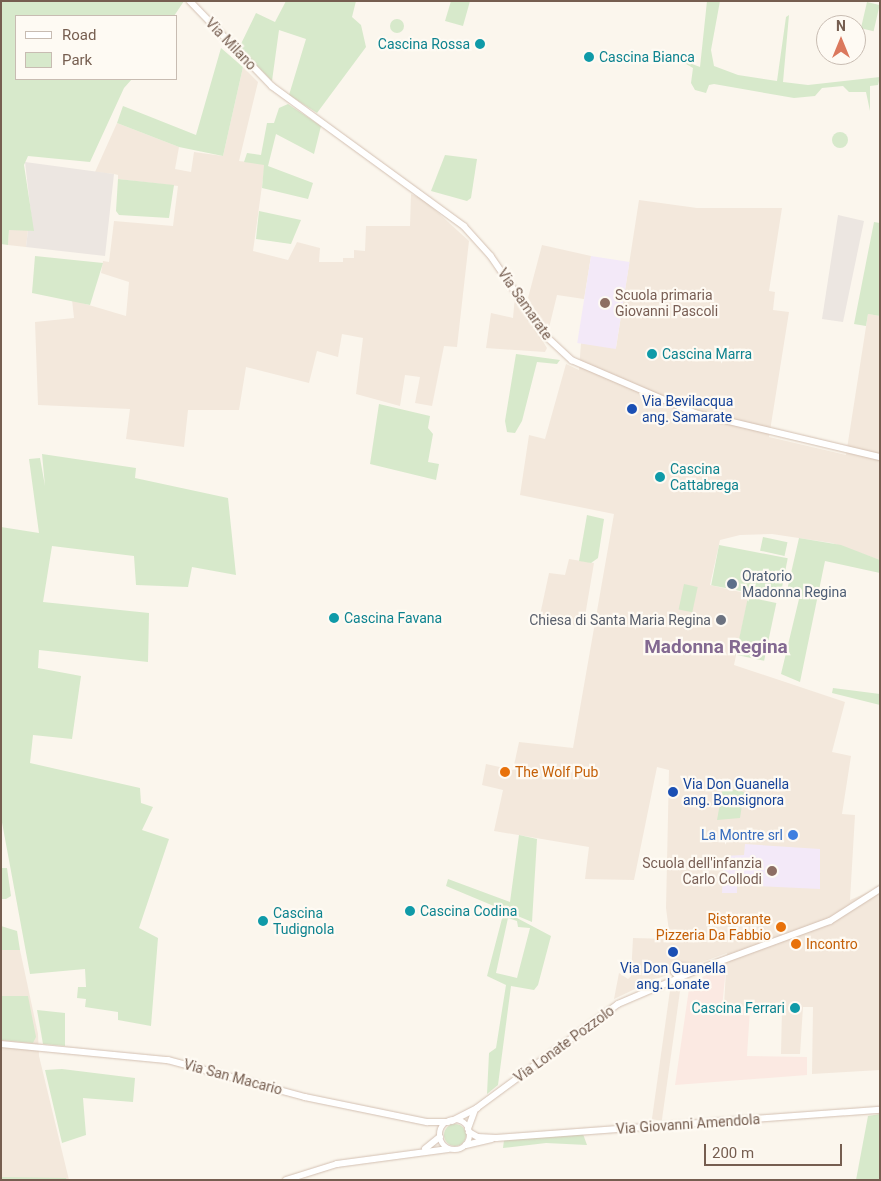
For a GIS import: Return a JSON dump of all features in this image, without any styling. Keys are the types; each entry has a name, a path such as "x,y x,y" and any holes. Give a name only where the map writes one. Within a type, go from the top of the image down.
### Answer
{"street":[{"name":"Via Milano","path":"190,1 272,86"},
{"name":"Via Samarate","path":"272,86 460,223 488,252 543,331 565,355 597,372 695,413 880,457"},
{"path":"655,987 834,919 880,889"},
{"path":"684,966 687,975"},
{"path":"655,987 675,973 678,967 702,968"},
{"path":"675,973 680,979"},
{"name":"Via Lonate Pozzolo","path":"450,1122 477,1108 604,1013 655,987"},
{"name":"Via San Macario","path":"1,1044 168,1060 305,1097 426,1122 450,1122"},
{"path":"466,1145 477,1108"},
{"name":"Via Giovanni Amendola","path":"496,1138 880,1110"},
{"path":"426,1122 440,1136 448,1149"},
{"path":"419,1152 440,1136 450,1122 463,1124 469,1131 480,1137 496,1138"},
{"path":"286,1180 337,1164 419,1152 457,1150 466,1145 496,1138"}],"shaded area":[{"path":"243,67 258,82 239,161 265,164 253,251 288,260 297,242 320,248 319,262 343,262 343,258 354,258 354,250 365,251 366,226 410,226 411,194 424,200 469,241 457,347 444,346 432,406 415,403 420,377 405,375 400,406 356,394 363,338 342,334 338,357 317,351 309,383 246,367 239,410 188,410 184,447 126,439 130,409 38,405 35,322 74,318 72,300 126,316 129,282 101,273 103,261 109,262 114,221 173,226 178,186 118,179 118,175 95,172 117,123 179,147 175,169 191,172 194,152 223,156"},
{"path":"25,162 114,174 105,256 26,247 28,230 33,231"},
{"path":"639,200 697,208 782,208 769,291 775,292 773,310 789,312 769,437 846,455 868,314 880,316 880,560 832,543 772,534 740,535 720,540 710,585 749,594 734,665 845,702 832,752 851,756 842,814 855,815 850,900 880,887 880,1070 812,1074 813,1007 803,1007 800,1054 781,1054 782,1008 724,1006 727,953 656,979 614,999 619,973 628,979 631,976 633,938 670,939 666,908 669,770 657,767 634,880 585,879 589,847 494,831 503,790 482,785 486,764 513,770 519,742 573,748 614,514 520,495 529,435 545,439 566,364 579,370 581,343 616,348"},
{"path":"838,215 864,221 843,322 822,319"},
{"path":"9,230 28,230 26,247 8,245"},
{"path":"542,245 591,256 584,299 557,295 548,332 528,298"},
{"name":"Scuola primaria Giovanni Pascoli","path":"591,256 630,262 616,349 577,343"},
{"path":"515,296 547,348 545,352 486,348 491,313 513,318"},
{"path":"569,559 594,563 583,628 540,615 549,573 565,575"},
{"name":"Scuola dell'infanzia Carlo Collodi","path":"745,844 820,849 820,889 737,885 737,893 722,893 724,856 744,855"},
{"path":"1,950 20,950 38,1034 39,1056 69,1180 1,1180"},
{"path":"726,967 722,1008 750,1009 747,1056 807,1057 807,1075 675,1085 690,982"},
{"path":"671,983 681,984 662,1121 652,1119"}],"green space":[{"path":"1,1 184,1 175,15 15,15 15,80 131,80 124,88 90,162 28,156 24,165 34,231 9,230 8,245 1,244"},
{"path":"286,1 356,1 352,17 361,25 366,47 317,113 289,95 306,39 279,30 272,81 239,48 256,13 275,22"},
{"path":"451,1 470,1 463,26 445,21"},
{"path":"707,1 720,1 711,50 714,66 738,75 777,81 786,17 789,15 783,82 808,85 880,77 878,85 870,86 870,111 866,92 849,92 843,86 822,88 815,96 794,98 714,84 709,85 706,93 695,90 691,83 693,68 676,58 700,67"},
{"path":"867,2 880,5 874,31 866,29 866,15 864,15"},
{"path":"397,19 402,21 404,26 402,31 397,33 392,31 390,26 392,21"},
{"path":"221,48 243,67 223,156 179,147 117,123 123,106 196,135"},
{"path":"288,104 321,126 314,154 276,134 268,166 313,183 308,199 262,188 264,165 244,162 247,153 261,155 267,123 274,123 279,108"},
{"path":"837,132 843,132 848,137 846,146 837,148 832,143 832,137"},
{"path":"445,155 477,159 471,198 467,201 431,191"},
{"path":"118,179 174,185 169,218 119,215 116,211"},
{"path":"259,211 301,220 291,244 256,239"},
{"path":"874,222 880,223 880,316 868,314 866,326 854,324"},
{"path":"35,256 103,263 90,305 32,293"},
{"path":"516,354 560,360 557,364 537,362 522,421 515,433 507,432 505,421"},
{"path":"379,404 430,416 428,428 433,434 428,462 439,464 436,480 370,464"},
{"path":"42,454 136,468 135,478 228,498 236,575 192,567 188,587 136,585 134,556 52,546 43,602 149,613 148,662 39,650 38,668 81,676 72,739 33,735 30,763 140,788 141,803 153,807 142,830 169,839 139,928 158,938 151,1026 118,1020 118,1012 85,1007 86,999 77,998 78,987 86,987 85,969 30,974 1,817 1,527 39,533 29,459 40,458 45,486"},
{"path":"587,515 604,519 598,558 591,563 579,561"},
{"path":"763,537 787,542 785,556 760,551"},
{"path":"799,538 841,545 880,560 880,573 825,561 800,682 781,674 799,599 786,595"},
{"path":"719,545 788,558 780,599 711,585"},
{"path":"684,584 698,587 692,612 679,609"},
{"path":"748,597 776,603 764,661 736,655"},
{"path":"833,688 880,694 880,705 832,693"},
{"path":"723,787 744,792 740,818 717,820"},
{"path":"519,835 537,839 532,922 446,886 448,879 510,902"},
{"path":"1,868 7,868 11,896 6,899 1,899"},
{"path":"504,911 551,936 538,985 534,990 511,986 498,1085 487,1094 489,1053 496,1048 506,985 487,976","holes":["508,918 517,921 518,927 530,928 517,978 496,973"]},
{"path":"1,926 17,931 20,950 1,950"},
{"path":"1,996 28,996 36,1037 33,1043 1,1040"},
{"path":"37,1010 65,1013 65,1046 43,1044"},
{"path":"62,1069 135,1078 133,1102 83,1098 86,1135 62,1143 45,1070"},
{"path":"880,1114 880,1180 856,1180 868,1116"},
{"path":"455,1124 463,1127 466,1135 463,1143 455,1146 447,1143 444,1135 447,1127"},
{"path":"583,1134 587,1145 546,1143 503,1148 504,1140"},
{"path":"1,1177 66,1178 67,1180 1,1180"}],"place":[{"name":"Cascina Rossa","path":"480,44"},
{"name":"Cascina Bianca","path":"589,57"},
{"name":"Scuola primaria Giovanni Pascoli","path":"605,303"},
{"name":"Cascina Marra","path":"652,354"},
{"name":"Via Bevilacqua ang. Samarate","path":"632,409"},
{"name":"Cascina Cattabrega","path":"660,477"},
{"name":"Oratorio Madonna Regina","path":"732,584"},
{"name":"Cascina Favana","path":"334,618"},
{"name":"Chiesa di Santa Maria Regina","path":"721,620"},
{"name":"The Wolf Pub","path":"505,772"},
{"name":"Via Don Guanella ang. Bonsignora","path":"673,792"},
{"name":"La Montre srl","path":"793,835"},
{"name":"Scuola dell'infanzia Carlo Collodi","path":"772,871"},
{"name":"Cascina Codina","path":"410,911"},
{"name":"Cascina Tudignola","path":"263,921"},
{"name":"Ristorante Pizzeria Da Fabbio","path":"781,927"},
{"name":"Incontro","path":"796,944"},
{"name":"Via Don Guanella ang. Lonate","path":"673,952"},
{"name":"Cascina Ferrari","path":"795,1008"}],"district":[{"name":"Madonna Regina","path":"716,647"}]}
